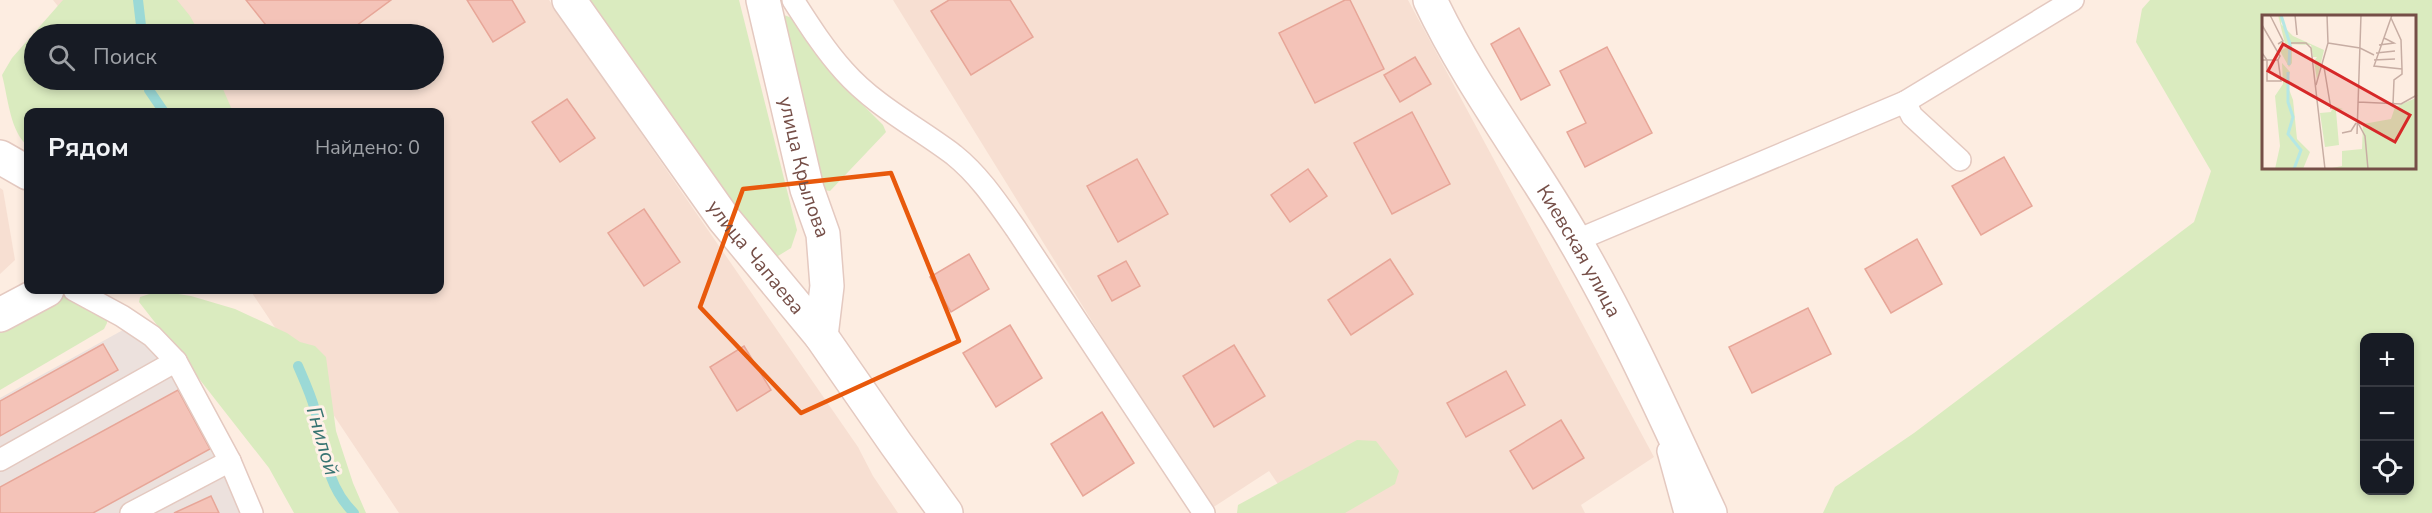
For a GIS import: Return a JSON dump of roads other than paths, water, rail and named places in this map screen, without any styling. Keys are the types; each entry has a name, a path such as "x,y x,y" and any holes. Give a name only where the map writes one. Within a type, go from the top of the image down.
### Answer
{"street":[{"name":"улица Чапаева","path":"569,0 724,219 821,336 946,513"},
{"name":"улица Крылова","path":"763,0 807,189 823,234 827,286 821,336"},
{"name":"Киевская улица","path":"1430,0 1473,80 1575,240 1646,376 1710,513"},
{"path":"0,157 24,171"},
{"path":"0,315 39,294"}],"lane":[{"path":"794,0 812,29 845,72 887,110 955,156 984,184 1023,238 1204,513"},
{"path":"1575,240 1905,102 2073,0"},
{"path":"1905,102 1912,116 1960,160"},
{"path":"81,294 122,316 152,336 176,361 230,461 252,513"},
{"path":"0,460 176,361"},
{"path":"1646,376 1685,513"},
{"path":"131,513 230,461"}],"waterway":[{"name":"Гнилой","path":"138,0 141,24"},
{"name":"Гнилой","path":"149,90 161,108"},
{"name":"Гнилой","path":"298,366 313,404 331,478 344,502 354,513"}]}
